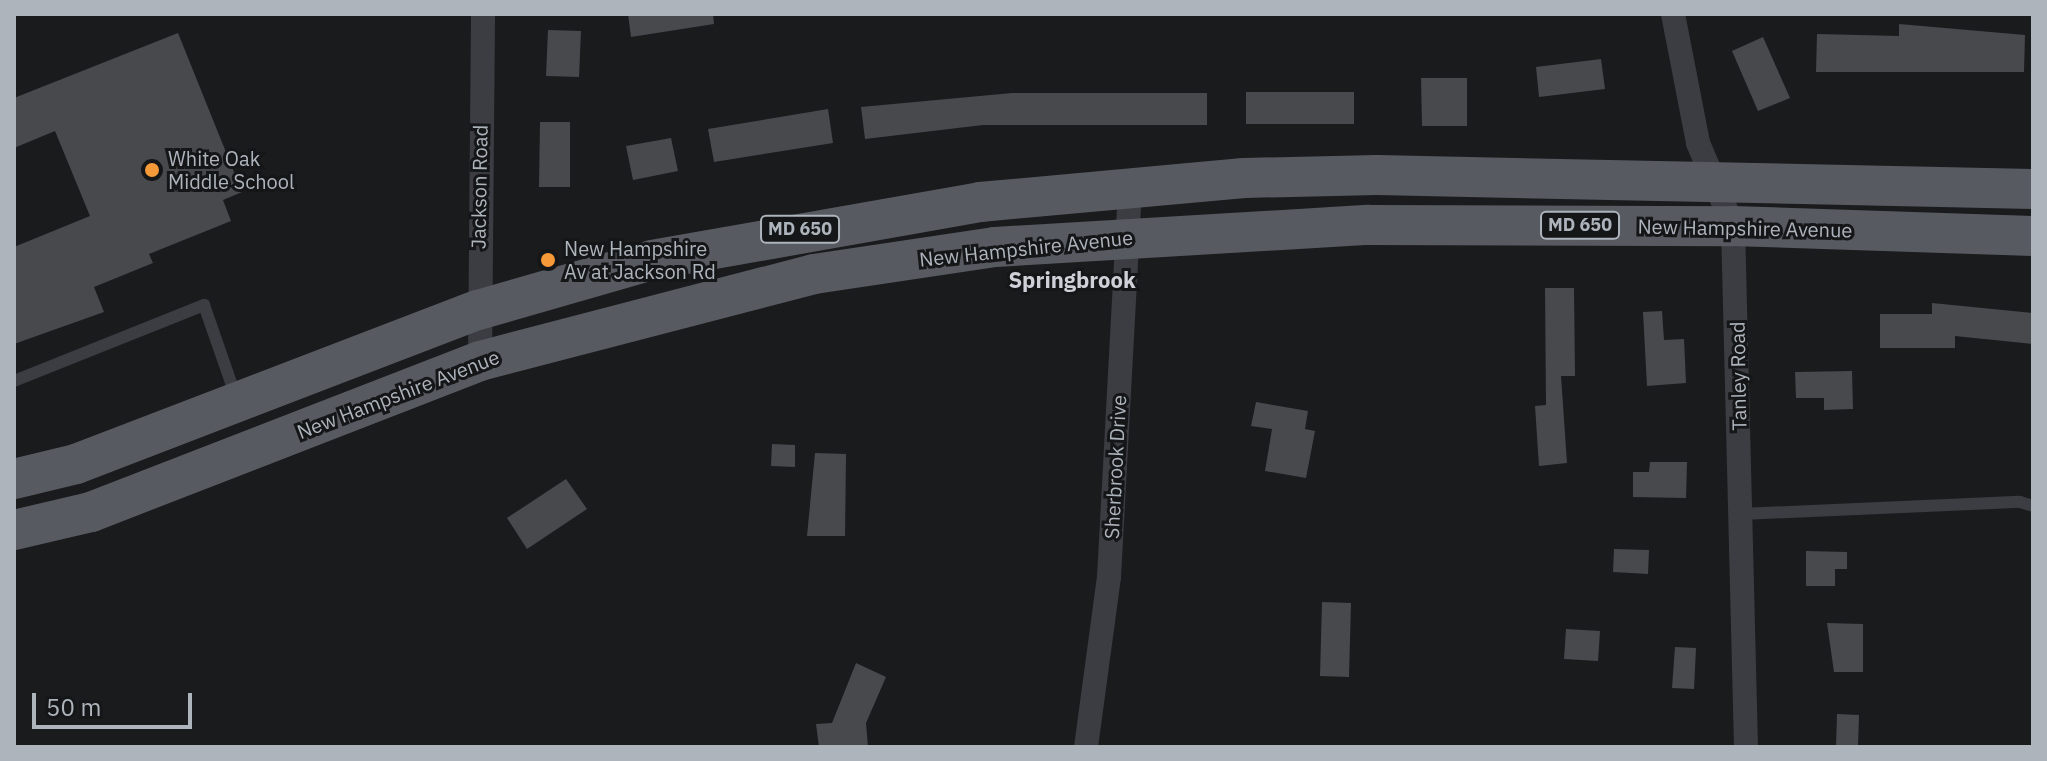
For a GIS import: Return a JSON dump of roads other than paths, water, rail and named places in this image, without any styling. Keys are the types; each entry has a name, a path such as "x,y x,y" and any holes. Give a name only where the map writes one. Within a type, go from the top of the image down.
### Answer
{"main road":[{"name":"MD 650","path":"14,479 76,464 478,310 652,260 813,227 1130,186 1377,175 1714,179 2033,189"},
{"name":"New Hampshire Avenue","path":"14,530 91,512 480,361 814,274 995,247 1368,225 1733,226 2033,236"}],"street":[{"name":"Jackson Road","path":"480,361 478,310 483,14"},
{"name":"Tanley Road","path":"1673,14 1698,143 1733,226 1746,747"},
{"name":"Sherbrook Drive","path":"1086,747 1109,577 1130,186"}],"lane":[{"path":"14,381 204,305 237,400"},
{"path":"1741,514 2020,502 2033,506"}],"place":[{"name":"White Oak Middle School","path":"152,170"},
{"name":"New Hampshire Av at Jackson Rd","path":"548,260"}],"district":[{"name":"Springbrook","path":"1072,280"}]}
